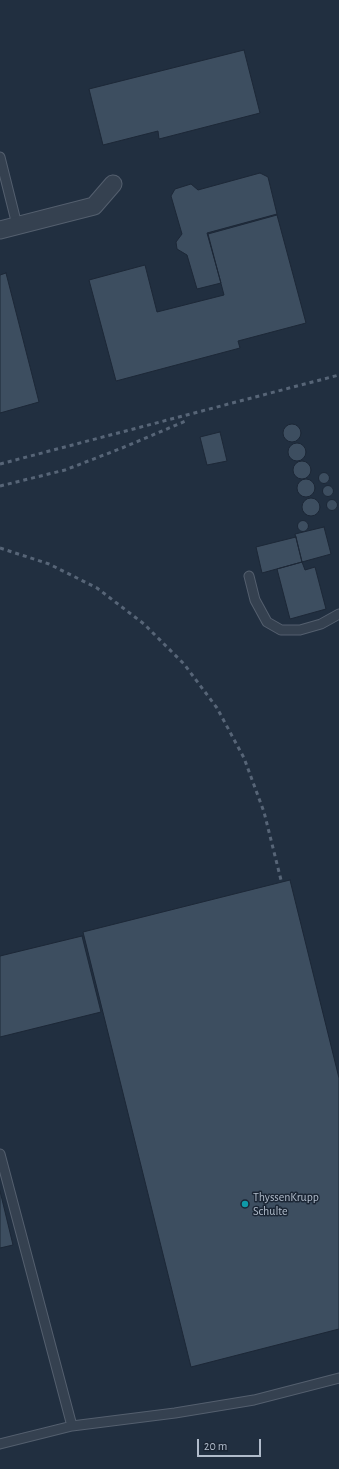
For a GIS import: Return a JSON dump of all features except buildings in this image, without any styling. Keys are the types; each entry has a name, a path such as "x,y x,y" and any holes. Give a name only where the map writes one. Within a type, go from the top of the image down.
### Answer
{"street":[{"path":"0,230 94,206 113,184"}],"lane":[{"path":"0,158 17,225"},
{"path":"249,576 255,600 267,622 281,630 300,630 321,624 339,614"},
{"path":"0,1154 72,1426"},
{"path":"0,1444 72,1426 175,1413 254,1400 339,1378"}],"railway":[{"path":"0,464 339,375"},
{"path":"0,486 65,470 188,420"},
{"path":"0,548 49,564 97,588 144,624 184,664 217,708 244,758 264,812 281,880"}],"place":[{"name":"ThyssenKrupp Schulte","path":"245,1204"}]}
